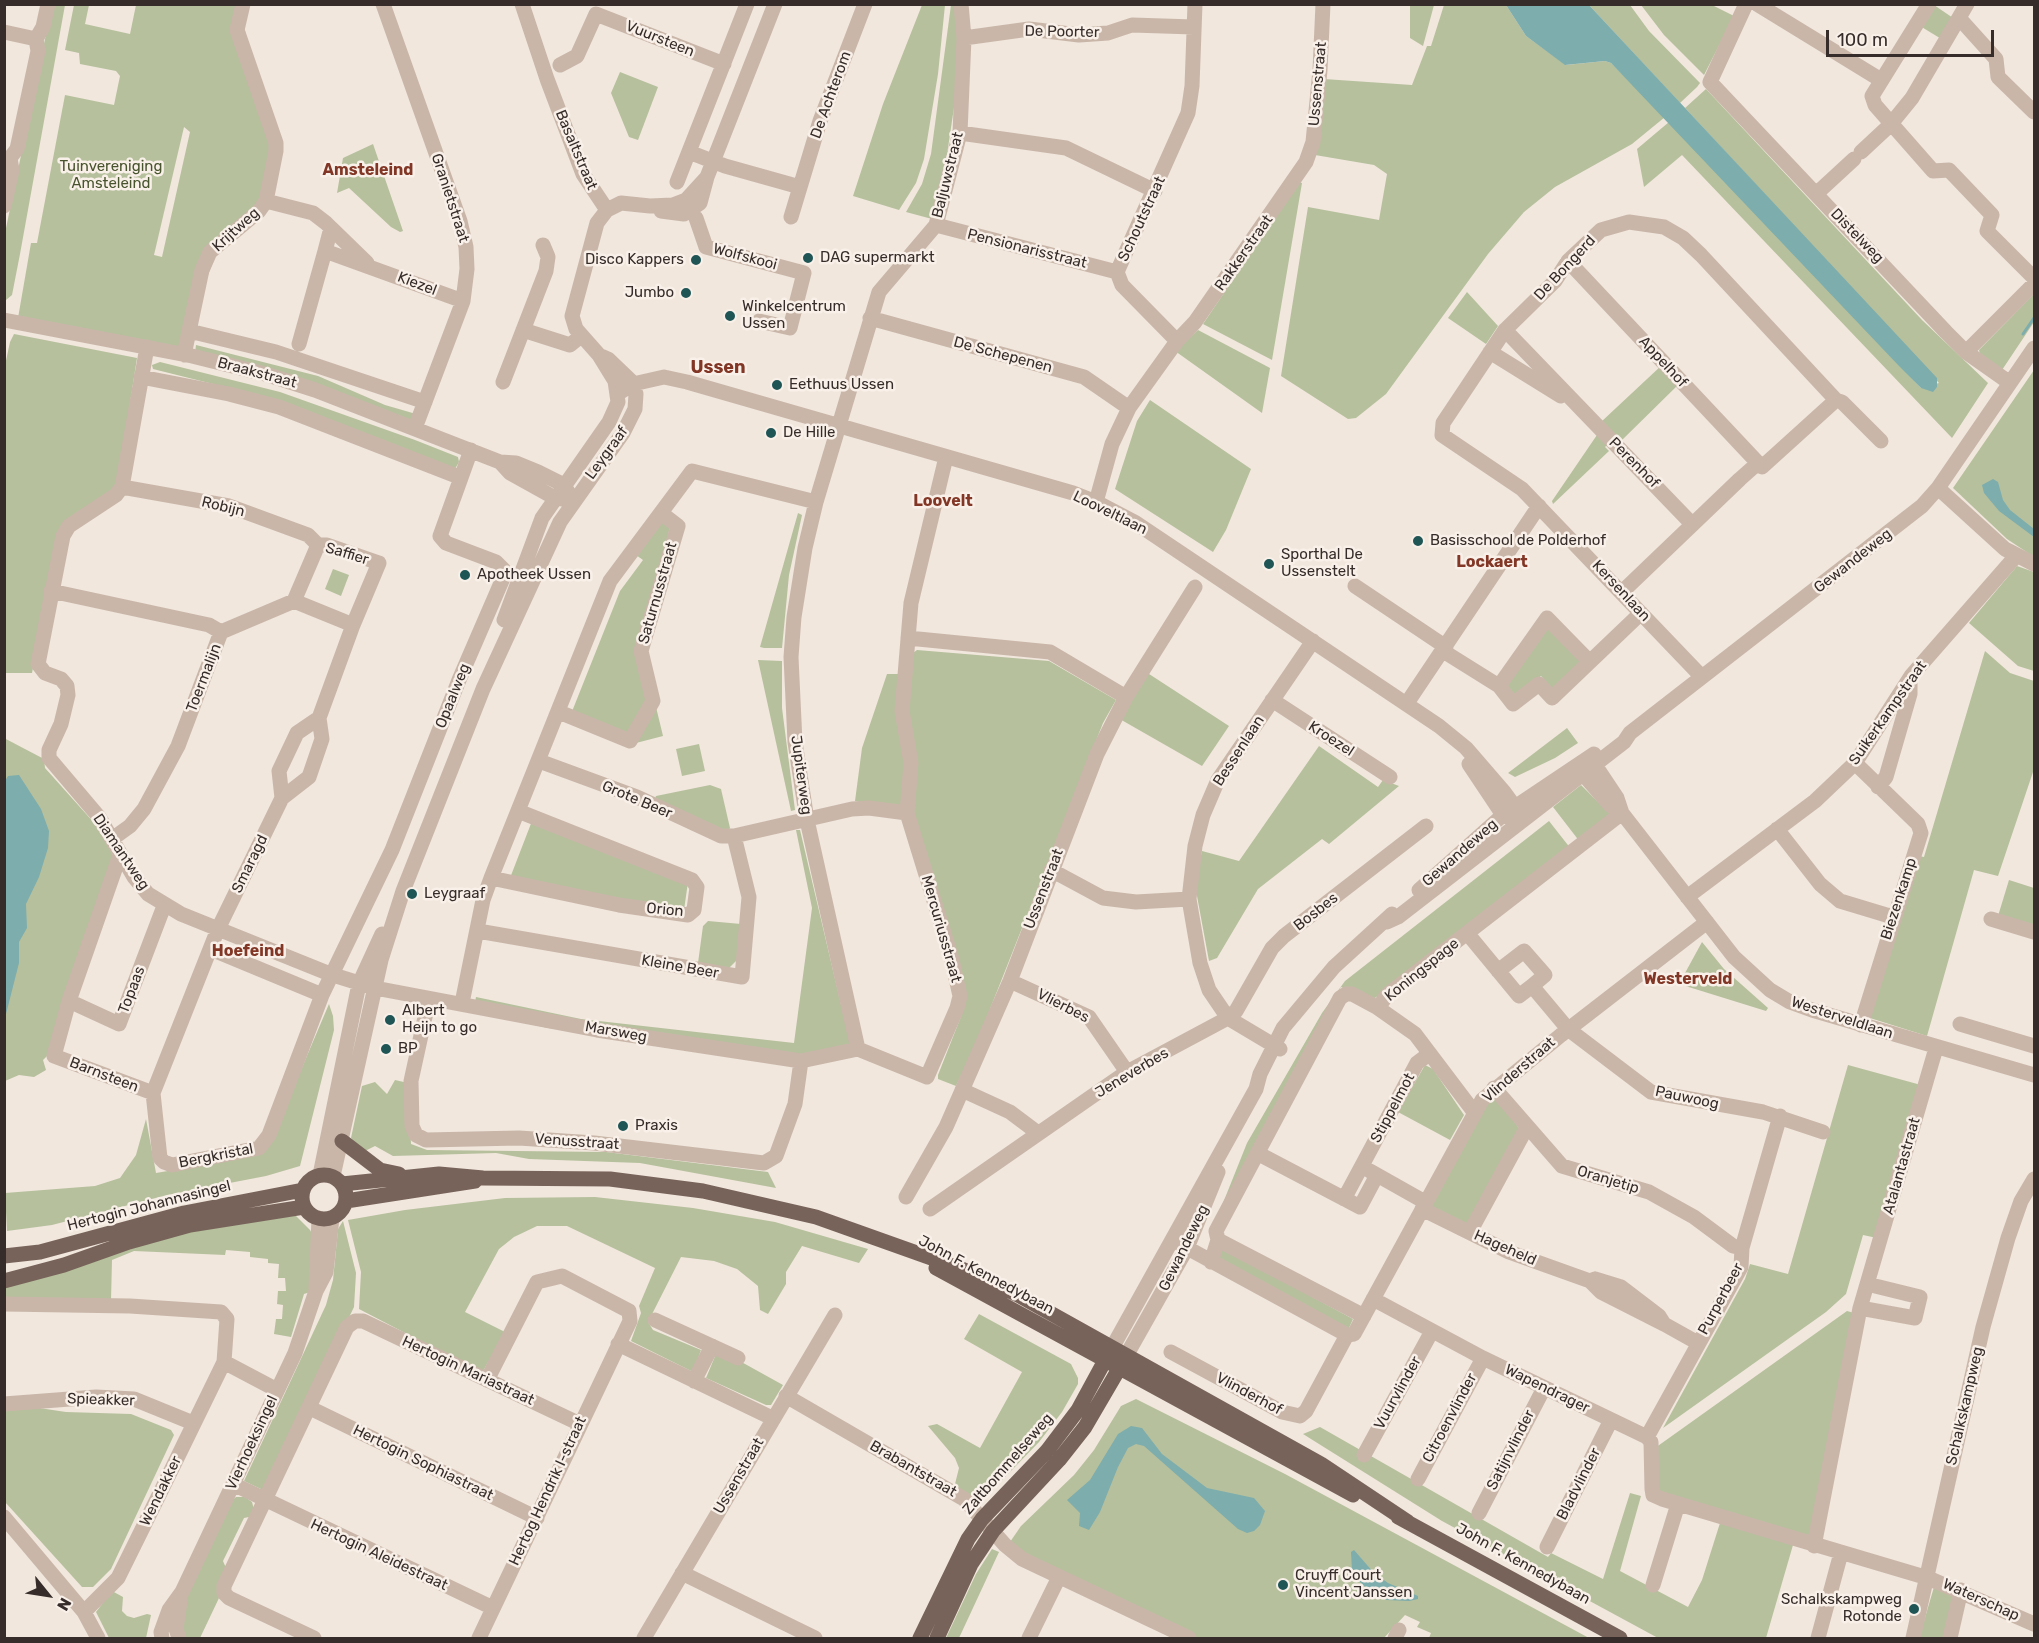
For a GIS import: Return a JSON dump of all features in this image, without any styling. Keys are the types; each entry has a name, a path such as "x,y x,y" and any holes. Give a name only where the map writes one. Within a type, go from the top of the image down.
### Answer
{"main road":[{"path":"342,1141 380,1170 411,1176"},
{"path":"346,1201 341,1212 325,1218 304,1207 303,1190 309,1180 332,1178 439,1174 483,1178"},
{"path":"332,1178 346,1201"},
{"path":"346,1201 466,1184 483,1178"},
{"name":"John F. Kennedybaan","path":"483,1178 610,1179 703,1191 784,1208 895,1247 1109,1354 1316,1477 1408,1522 1620,1638"},
{"name":"Hertogin Johannasingel","path":"4,1256 40,1252 184,1213 303,1190"},
{"name":"Hertogin Johannasingel","path":"4,1281 55,1268 129,1242 190,1225 304,1207"},
{"name":"Zaltbommelseweg","path":"920,1638 957,1559 982,1519 1047,1451 1078,1410 1109,1354"},
{"path":"938,1638 961,1583 993,1531 1059,1460 1085,1427 1123,1362"}],"street":[{"path":"4,206 12,170 7,157 17,149 38,51 36,39 43,27 48,4"},
{"name":"Krijtweg","path":"184,354 202,270 210,252 259,211 266,201 276,143 237,30 243,4"},
{"name":"Granietstraat","path":"383,4 461,225 467,268 463,301 415,428"},
{"name":"Basaltstraat","path":"522,4 538,55 583,174 607,210"},
{"path":"634,389 624,372 599,355 580,336 573,321 573,310 597,223 607,210 621,203 650,206 675,214 692,211 704,195 707,177 701,157 724,64 747,4"},
{"path":"677,182 701,157 775,4"},
{"name":"De Achterom","path":"791,217 820,121 865,4"},
{"name":"Baljuwstraat","path":"839,426 879,292 936,225 960,133 964,38 961,4"},
{"name":"Schoutstraat","path":"1177,341 1122,285 1117,272 1188,113 1195,4"},
{"name":"Ussenstraat","path":"1306,162 1313,142 1323,4"},
{"name":"Distelweg","path":"1746,4 1710,82 1966,352 2010,383"},
{"path":"1757,4 1881,80"},
{"path":"1929,4 1872,96 1875,105 1890,125 1933,171 1949,170 1992,215 1987,231 2034,278"},
{"path":"1816,194 1890,125 1911,98 1967,4"},
{"name":"Vuursteen","path":"560,65 577,56 596,14 724,64"},
{"path":"1960,19 1996,59 1998,77 2034,112"},
{"name":"De Poorter","path":"964,38 1029,28 1078,35 1108,33 1132,25 1194,27"},
{"path":"4,32 36,39"},
{"path":"538,55 560,65 550,88"},
{"path":"960,133 1066,148 1155,191"},
{"path":"701,157 800,187"},
{"name":"Rakkerstraat","path":"1177,341 1196,322 1306,162"},
{"name":"Kiezel","path":"266,201 313,213 371,267"},
{"name":"Wolfskooi","path":"696,218 706,247 804,273 790,328 759,321"},
{"name":"De Bongerd","path":"1448,439 1442,435 1443,423 1504,330 1555,281 1568,261 1601,230 1629,222 1664,227 1683,238 1836,400 1842,402 1881,441"},
{"name":"Pensionarisstraat","path":"936,225 1117,272"},
{"path":"299,344 331,228"},
{"path":"503,382 546,272 548,257 543,245"},
{"name":"Kiezel","path":"325,251 463,301"},
{"name":"Appelhof","path":"1568,261 1758,463"},
{"path":"1966,352 2034,284"},
{"name":"De Schepenen","path":"870,318 1084,377 1129,408"},
{"name":"Braakstraat","path":"4,320 184,354 265,374 415,428 500,462 516,463 564,485"},
{"path":"523,330 570,345 580,336"},
{"name":"Perenhof","path":"1504,330 1692,525"},
{"name":"Braakstraat","path":"189,331 276,352 425,402"},
{"path":"1096,502 1112,444 1129,408 1177,341"},
{"path":"122,487 147,347"},
{"name":"Gewandeweg","path":"1387,922 1398,917 1519,822 1588,766 1618,736 1630,733 1899,525 1938,488 2034,348"},
{"name":"Perenhof","path":"1490,351 1575,404"},
{"path":"599,355 615,381 619,393"},
{"name":"Braakstraat","path":"141,377 229,394 279,407 380,444 459,477"},
{"name":"Looveltlaan","path":"619,393 677,382 1073,493 1096,502 1136,523 1439,726 1458,743 1461,753 1509,811"},
{"name":"Leygraaf","path":"332,1178 359,984 403,891 483,689 560,522 573,500 623,433 635,409 634,389"},
{"name":"Leygraaf","path":"483,689 524,564 542,519 609,422 617,407 619,393"},
{"path":"1622,592 1758,463 1762,467 1836,400"},
{"name":"Jupiterweg","path":"839,426 816,502 799,576 791,657 795,742 807,820 858,1049"},
{"name":"Kersenlaan","path":"1448,439 1522,489 1702,677"},
{"name":"Opaalweg","path":"330,974 392,850 459,680 504,576 504,570 496,562 446,543 440,536 459,477 471,450"},
{"name":"Mercuriusstraat","path":"858,1049 927,1077 960,996 951,956 907,813 911,763 902,711 911,603 946,457"},
{"name":"Braakstraat","path":"500,462 510,473 555,498 573,500"},
{"name":"Saturnusstraat","path":"462,1004 491,878 610,581 692,471 816,502"},
{"path":"564,485 573,500"},
{"name":"Robijn","path":"122,487 229,506 308,535 318,545"},
{"name":"Diamantweg","path":"122,487 116,495 69,526 63,536 38,663 45,673 61,679 67,686 68,694 48,758 99,817 120,855 148,894 164,906 330,974 375,988"},
{"path":"1938,488 2005,549 2034,564"},
{"path":"1407,703 1539,506"},
{"name":"Saturnusstraat","path":"559,712 630,741 653,701 641,651 678,526 661,513"},
{"name":"Saffier","path":"294,602 318,545 327,544 379,563 353,625"},
{"name":"Suikerkampstraat","path":"1687,897 1815,801 1855,763 1911,676 2016,556"},
{"path":"1355,586 1499,686 1513,704 1539,684 1552,698 1641,613"},
{"name":"Ussenstraat","path":"906,1197 946,1127 1010,981 1097,753 1126,697 1195,587"},
{"name":"Toermalijn","path":"51,591 209,626 222,632 178,746 144,809 130,826 112,839"},
{"path":"222,632 294,602 353,625"},
{"path":"1499,686 1547,618 1590,662"},
{"name":"Smaragd","path":"218,929 282,798 309,777 322,739 319,718 353,625"},
{"path":"908,638 1050,652 1126,697"},
{"name":"Bessenlaan","path":"1278,1048 1228,1018 1209,990 1200,963 1190,899 1194,846 1203,815 1218,780 1313,641"},
{"path":"1878,787 1886,777 1907,705 1911,676"},
{"name":"Kroezel","path":"1272,700 1390,777"},
{"name":"Smaragd","path":"282,798 278,782 279,771 297,733 319,718"},
{"name":"Grote Beer","path":"538,761 637,797 721,836 734,836"},
{"name":"Biezenkamp","path":"1855,763 1918,825 1920,833 1861,1025"},
{"name":"Gewandeweg","path":"1123,1362 1187,1248 1231,1135 1256,1089 1260,1074 1278,1048 1283,1028 1334,967 1387,922 1459,853 1509,811 1588,766"},
{"name":"Westerveldlaan","path":"1588,766 1617,798 1622,813 1734,957 1770,990 1790,1002 2034,1076"},
{"path":"734,836 869,808 907,813"},
{"name":"Orion","path":"491,878 619,905 688,915 694,910 697,887 692,880 518,811"},
{"path":"1509,811 1519,822"},
{"name":"Koningspage","path":"1211,1262 1218,1240 1216,1231 1340,998 1352,994 1378,1008 1387,995 1622,813"},
{"name":"Bosbes","path":"1228,1018 1236,1011 1268,955 1284,936 1426,826"},
{"path":"1777,829 1820,884 1840,901 1893,917"},
{"name":"Kleine Beer","path":"478,931 742,977 749,897 734,836"},
{"name":"Barnsteen","path":"120,855 69,1001 54,1056 153,1093 218,929"},
{"path":"1051,870 1103,898 1136,902 1190,899"},
{"name":"Leygraaf","path":"332,1178 375,988 403,891"},
{"name":"Topaas","path":"69,1001 119,1024 164,906"},
{"path":"1990,919 2034,932"},
{"name":"Vlinderstraat","path":"1373,1299 1474,1112 1494,1088 1707,922"},
{"path":"1467,933 1498,971 1519,996 1545,975 1524,951 1498,971"},
{"path":"211,949 322,994"},
{"name":"Bergkristal","path":"153,1093 160,1158 164,1162 171,1165 260,1148 269,1135 330,974"},
{"name":"Vlierbes","path":"1010,981 1089,1017 1127,1072"},
{"name":"Pauwoog","path":"1532,986 1568,1029 1651,1092 1780,1116 1823,1132"},
{"name":"Marsweg","path":"375,988 597,1029 801,1061 858,1049"},
{"name":"Venusstraat","path":"429,999 411,1081 412,1126 416,1135 426,1140 521,1138 594,1143 765,1163 776,1156 795,1104 801,1061"},
{"path":"1378,1008 1406,1025 1474,1112"},
{"name":"Jeneverbes","path":"930,1209 1127,1072 1228,1018"},
{"path":"1960,1024 2034,1046"},
{"name":"Atalantastraat","path":"1814,1546 1860,1308 1936,1048"},
{"name":"Stippelmot","path":"1344,1199 1417,1064 1429,1054"},
{"name":"Oranjetip","path":"1494,1088 1562,1166 1649,1192 1694,1217 1734,1246 1742,1248"},
{"path":"962,1090 1010,1112 1038,1133"},
{"name":"Purperbeer","path":"1647,1437 1742,1267 1742,1248 1780,1116"},
{"path":"1470,1232 1527,1126"},
{"name":"Gewandeweg","path":"1109,1354 1221,1147 1231,1135"},
{"path":"1259,1154 1360,1207 1377,1175"},
{"path":"1362,1166 1424,1205"},
{"name":"Schalkskampweg","path":"1913,1638 1983,1327 2014,1219 2034,1179"},
{"name":"Hageheld","path":"1424,1205 1509,1252 1590,1281 1595,1279 1621,1287 1659,1316 1664,1324 1698,1343"},
{"name":"Vierhoeksingel","path":"162,1638 161,1632 169,1610 182,1592 295,1353 316,1291 325,1218"},
{"path":"1173,1239 1347,1335"},
{"path":"1218,1240 1364,1316"},
{"name":"Hertog Hendrik I-straat","path":"479,1638 630,1321 627,1308 562,1276 537,1282 487,1380"},
{"path":"1860,1308 1915,1318 1920,1297 1867,1284"},
{"name":"Vlinderhof","path":"1171,1352 1282,1412 1300,1416 1306,1412 1347,1335 1354,1334 1373,1299"},
{"name":"Wapendrager","path":"1373,1299 1483,1358 1647,1437"},
{"name":"Wendakker","path":"4,1304 130,1306 221,1312 227,1319 224,1362 118,1578 84,1612"},
{"name":"Ussenstraat","path":"644,1638 772,1418 835,1315"},
{"path":"656,1320 738,1358"},
{"name":"Hertogin Mariastraat","path":"309,1408 347,1327 355,1321 363,1321 580,1424"},
{"name":"Vuurvlinder","path":"1364,1455 1432,1331"},
{"path":"618,1344 772,1418"},
{"path":"694,1381 712,1346"},
{"name":"Citroenvlinder","path":"1418,1479 1483,1358"},
{"path":"224,1362 277,1390"},
{"name":"Satijnvlinder","path":"1479,1513 1544,1388"},
{"name":"Brabantstraat","path":"786,1396 964,1499 1022,1559 1189,1638"},
{"name":"Spieakker","path":"4,1404 96,1397 134,1399 193,1424"},
{"path":"309,1408 224,1586 224,1593 314,1638"},
{"name":"Hertogin Sophiastraat","path":"309,1408 537,1518"},
{"name":"Bladvlinder","path":"1547,1547 1611,1420"},
{"path":"1647,1437 1651,1442 1653,1495 1814,1546 1928,1578"},
{"name":"Hertogin Aleidestraat","path":"233,1484 493,1608"},
{"path":"1653,1585 1678,1504"},
{"path":"4,1517 84,1612 98,1638"},
{"path":"1818,1638 1841,1553"},
{"path":"682,1573 795,1634 815,1638"},
{"path":"1029,1638 1059,1577"},
{"name":"Waterschap","path":"1928,1578 2034,1622"},
{"path":"1950,1638 1961,1590"},
{"name":"Vierhoeksingel","path":"178,1638 176,1629 182,1592"}],"green space":[{"path":"52,5 65,5 12,295 6,300 5,233"},
{"name":"Tuinvereniging Amsteleind","path":"74,5 89,5 85,24 130,34 136,5 239,5 271,143 261,202 226,229 179,349 18,318 31,243 37,243 65,95 114,105 120,76 116,71 80,64 79,53 65,50","holes":["184,127 190,132 162,257 154,255"]},
{"path":"922,5 945,5 938,74 924,159 916,183 899,210 853,196 883,104"},
{"path":"951,5 955,5 958,34 956,94 945,168 932,219 906,212 922,184 931,154"},
{"path":"1410,5 1434,5 1423,46 1410,38"},
{"path":"1444,5 1506,5 1526,36 1566,65 1605,61 1611,63 1665,117 1632,144 1555,187 1524,212 1488,254 1386,394 1356,418 1348,419 1281,376 1308,207 1379,220 1387,174 1374,165 1315,155 1324,79 1412,85 1427,46 1431,46"},
{"path":"1589,5 1630,5 1649,31 1700,83 1680,103"},
{"path":"1641,5 1712,5 1734,16 1704,75 1664,35"},
{"path":"1934,5 1956,20 1943,40 1920,26"},
{"path":"620,72 658,87 638,140 629,137 611,93"},
{"path":"1706,89 1922,320 1988,383 1952,438 1682,155 1644,187 1637,149 1669,122 1921,388 1939,383 1685,108"},
{"path":"373,144 403,231 400,232 391,227 349,188 337,193 343,158"},
{"path":"1299,182 1302,183 1272,360 1203,324"},
{"path":"1467,292 1498,326 1486,344 1448,318"},
{"path":"2034,294 2034,322 2002,370 1980,355 1979,350"},
{"path":"1198,330 1270,368 1262,413 1175,351"},
{"path":"14,334 137,358 117,487 57,543 32,673 5,673 4,370"},
{"path":"196,345 318,376 385,405 416,414 414,419 409,421 195,353"},
{"path":"160,362 280,392 415,440 458,457 459,462 455,469 241,391 153,369 152,365"},
{"path":"1662,365 1679,384 1620,442 1601,422"},
{"path":"2034,370 2034,557 2007,539 1953,488"},
{"path":"1150,400 1251,469 1226,530 1213,552 1115,489 1137,421"},
{"path":"1599,432 1609,443 1605,447 1609,451 1553,504 1552,501"},
{"path":"798,513 802,515 789,575 782,648 760,647"},
{"path":"661,520 670,527 640,647 649,701 631,732 624,734 571,714 620,591 643,560 636,555"},
{"path":"2017,566 2034,572 2034,671 2018,666 1969,623"},
{"path":"333,569 349,575 341,596 325,589"},
{"path":"1549,622 1587,661 1555,692 1541,676 1514,697 1506,687"},
{"path":"917,650 1049,661 1116,700 1103,723 977,1042 956,1086 938,1079 938,1075 962,1014 915,826 907,709 913,653"},
{"path":"1985,651 2010,673 2034,681 2034,769 1998,876 1974,870 1927,1036 1870,1018 1919,856 1924,857"},
{"path":"758,660 782,661 782,708 795,810 791,811"},
{"path":"1146,672 1229,726 1202,766 1118,718"},
{"path":"887,674 900,674 905,745 904,807 855,801 862,748"},
{"path":"656,707 663,736 636,743"},
{"path":"1567,728 1578,743 1555,758 1515,777 1508,773"},
{"path":"4,738 44,759 45,768 96,825 114,857 48,1055 43,1060 46,1070 34,1077 19,1075 5,1081"},
{"path":"699,744 705,771 682,776 676,749"},
{"path":"1319,746 1378,787 1383,780 1399,786 1329,844 1322,839 1258,889 1217,958 1209,961 1197,896 1197,873 1202,851 1239,861"},
{"path":"710,785 721,789 730,828 727,833 653,804 656,796"},
{"path":"1581,785 1611,815 1580,842 1553,807"},
{"path":"532,821 688,882 684,910 510,878"},
{"path":"1549,821 1571,849 1375,998 1363,997 1341,987 1219,1213 1247,1143 1322,1013 1345,981"},
{"path":"796,830 800,830 851,1047 813,1056 548,1028 473,1012 476,997 581,1019 794,1043 812,908"},
{"path":"2009,880 2034,888 2034,928 1998,916"},
{"path":"708,921 741,924 737,960 729,968 698,963 703,926"},
{"path":"1702,942 1724,969 1768,1008 1766,1011 1679,984"},
{"path":"329,1004 334,1030 300,1166 266,1176 167,1195 52,1225 7,1231 5,1193 95,1186 120,1178 136,1155 146,1119 156,1173 255,1156 269,1145"},
{"path":"1425,1065 1433,1069 1464,1115 1450,1140 1398,1112"},
{"path":"1848,1065 1921,1085 1877,1238 1863,1235 1846,1294 1826,1312 1663,1428 1745,1279 1750,1264 1788,1274"},
{"path":"395,1080 408,1083 411,1144 427,1150 606,1152 768,1172 776,1188 640,1163 529,1159 496,1153 393,1156 375,1146 361,1153 351,1138 362,1086 375,1082 387,1094"},
{"path":"1496,1097 1519,1128 1467,1226 1427,1208 1477,1114"},
{"path":"595,1197 693,1208 775,1222 868,1249 859,1263 802,1246 786,1272 786,1284 768,1314 760,1310 758,1286 737,1269 714,1261 681,1257 648,1322 653,1330 701,1350 693,1372 631,1341 641,1313 639,1306 655,1268 567,1226 537,1226 514,1237 499,1249 465,1312 505,1332 482,1373 359,1309 361,1272 348,1220 405,1210 505,1198"},
{"path":"292,1212 314,1237 310,1292 304,1294 291,1337 274,1334 276,1319 282,1319 283,1305 277,1304 278,1291 286,1291 285,1278 278,1278 279,1264 268,1263 268,1259 250,1257 250,1252 226,1250 225,1255 134,1251 112,1260 111,1300 5,1298 5,1288 133,1242"},
{"path":"343,1221 356,1273 354,1307 265,1491 244,1481 326,1305 333,1280 338,1229"},
{"path":"1220,1247 1353,1319 1348,1330 1218,1257"},
{"path":"1847,1311 1854,1313 1812,1537 1659,1494 1655,1448"},
{"path":"979,1314 1071,1364 1078,1378 1078,1384 1062,1412 1039,1442 980,1503 954,1488 959,1468 955,1458 928,1426 937,1424 980,1448 1022,1372 964,1339"},
{"path":"718,1349 783,1385 771,1405 766,1405 706,1378"},
{"path":"1136,1399 1285,1474 1589,1638 1429,1638 1431,1633 1417,1627 1420,1622 1405,1615 1384,1638 1197,1638 1027,1556 1010,1542 1021,1526 1074,1475 1094,1450 1121,1406"},
{"path":"19,1405 66,1412 131,1414 171,1430 174,1435 111,1569 93,1587 82,1587 5,1502 5,1407"},
{"path":"1320,1427 1548,1557 1551,1553 1603,1579 1630,1493 1641,1496 1620,1571 1688,1607 1702,1580 1720,1523 1793,1545 1766,1638 1658,1638 1442,1521 1303,1434"},
{"path":"236,1497 245,1497 252,1502 254,1510 249,1517 244,1518 223,1561 226,1568 217,1588 219,1598 200,1638 183,1638 181,1624 187,1595 231,1501"},
{"path":"992,1549 999,1552 959,1638 946,1638 976,1574"},
{"path":"1934,1587 1951,1591 1954,1600 1946,1638 1919,1638"},
{"path":"112,1591 123,1597 122,1611 127,1616 134,1618 151,1615 146,1638 109,1638 96,1612"}],"water":[{"path":"1506,5 1589,5 1937,378 1937,387 1933,392 1921,388 1899,366 1611,63 1605,61 1565,65 1526,36"},
{"path":"1993,479 1998,482 2003,500 2010,510 2034,529 2034,537 1999,511 1984,493 1982,485"},
{"path":"19,775 41,809 49,831 48,848 39,877 26,904 27,928 19,942 19,963 5,1018 5,781 8,776"},
{"path":"1131,1426 1142,1428 1162,1454 1207,1488 1254,1498 1265,1511 1260,1525 1254,1531 1247,1533 1238,1529 1144,1446 1136,1444 1128,1448 1100,1512 1089,1530 1079,1526 1080,1513 1067,1500 1090,1480 1118,1434"},
{"path":"1354,1550 1374,1573 1388,1583 1418,1596 1418,1599 1387,1600 1364,1586 1352,1570 1351,1552"}],"waterway":[{"path":"2023,334 2034,318"}],"place":[{"name":"DAG supermarkt","path":"808,258"},
{"name":"Disco Kappers","path":"696,260"},
{"name":"Jumbo","path":"686,293"},
{"name":"Winkelcentrum Ussen","path":"730,316"},
{"name":"Eethuus Ussen","path":"777,385"},
{"name":"De Hille","path":"771,433"},
{"name":"Basisschool de Polderhof","path":"1418,541"},
{"name":"Sporthal De Ussenstelt","path":"1269,564"},
{"name":"Apotheek Ussen","path":"465,575"},
{"name":"Leygraaf","path":"412,894"},
{"name":"Albert Heijn to go","path":"390,1020"},
{"name":"BP","path":"386,1049"},
{"name":"Praxis","path":"623,1126"},
{"name":"Cruyff Court Vincent Janssen","path":"1283,1585"},
{"name":"Schalkskampweg Rotonde","path":"1914,1609"}],"district":[{"name":"Amsteleind","path":"368,170"},
{"name":"Ussen","path":"718,368"},
{"name":"Loovelt","path":"943,501"},
{"name":"Lockaert","path":"1492,562"},
{"name":"Hoefeind","path":"248,951"},
{"name":"Westerveld","path":"1688,979"}]}
